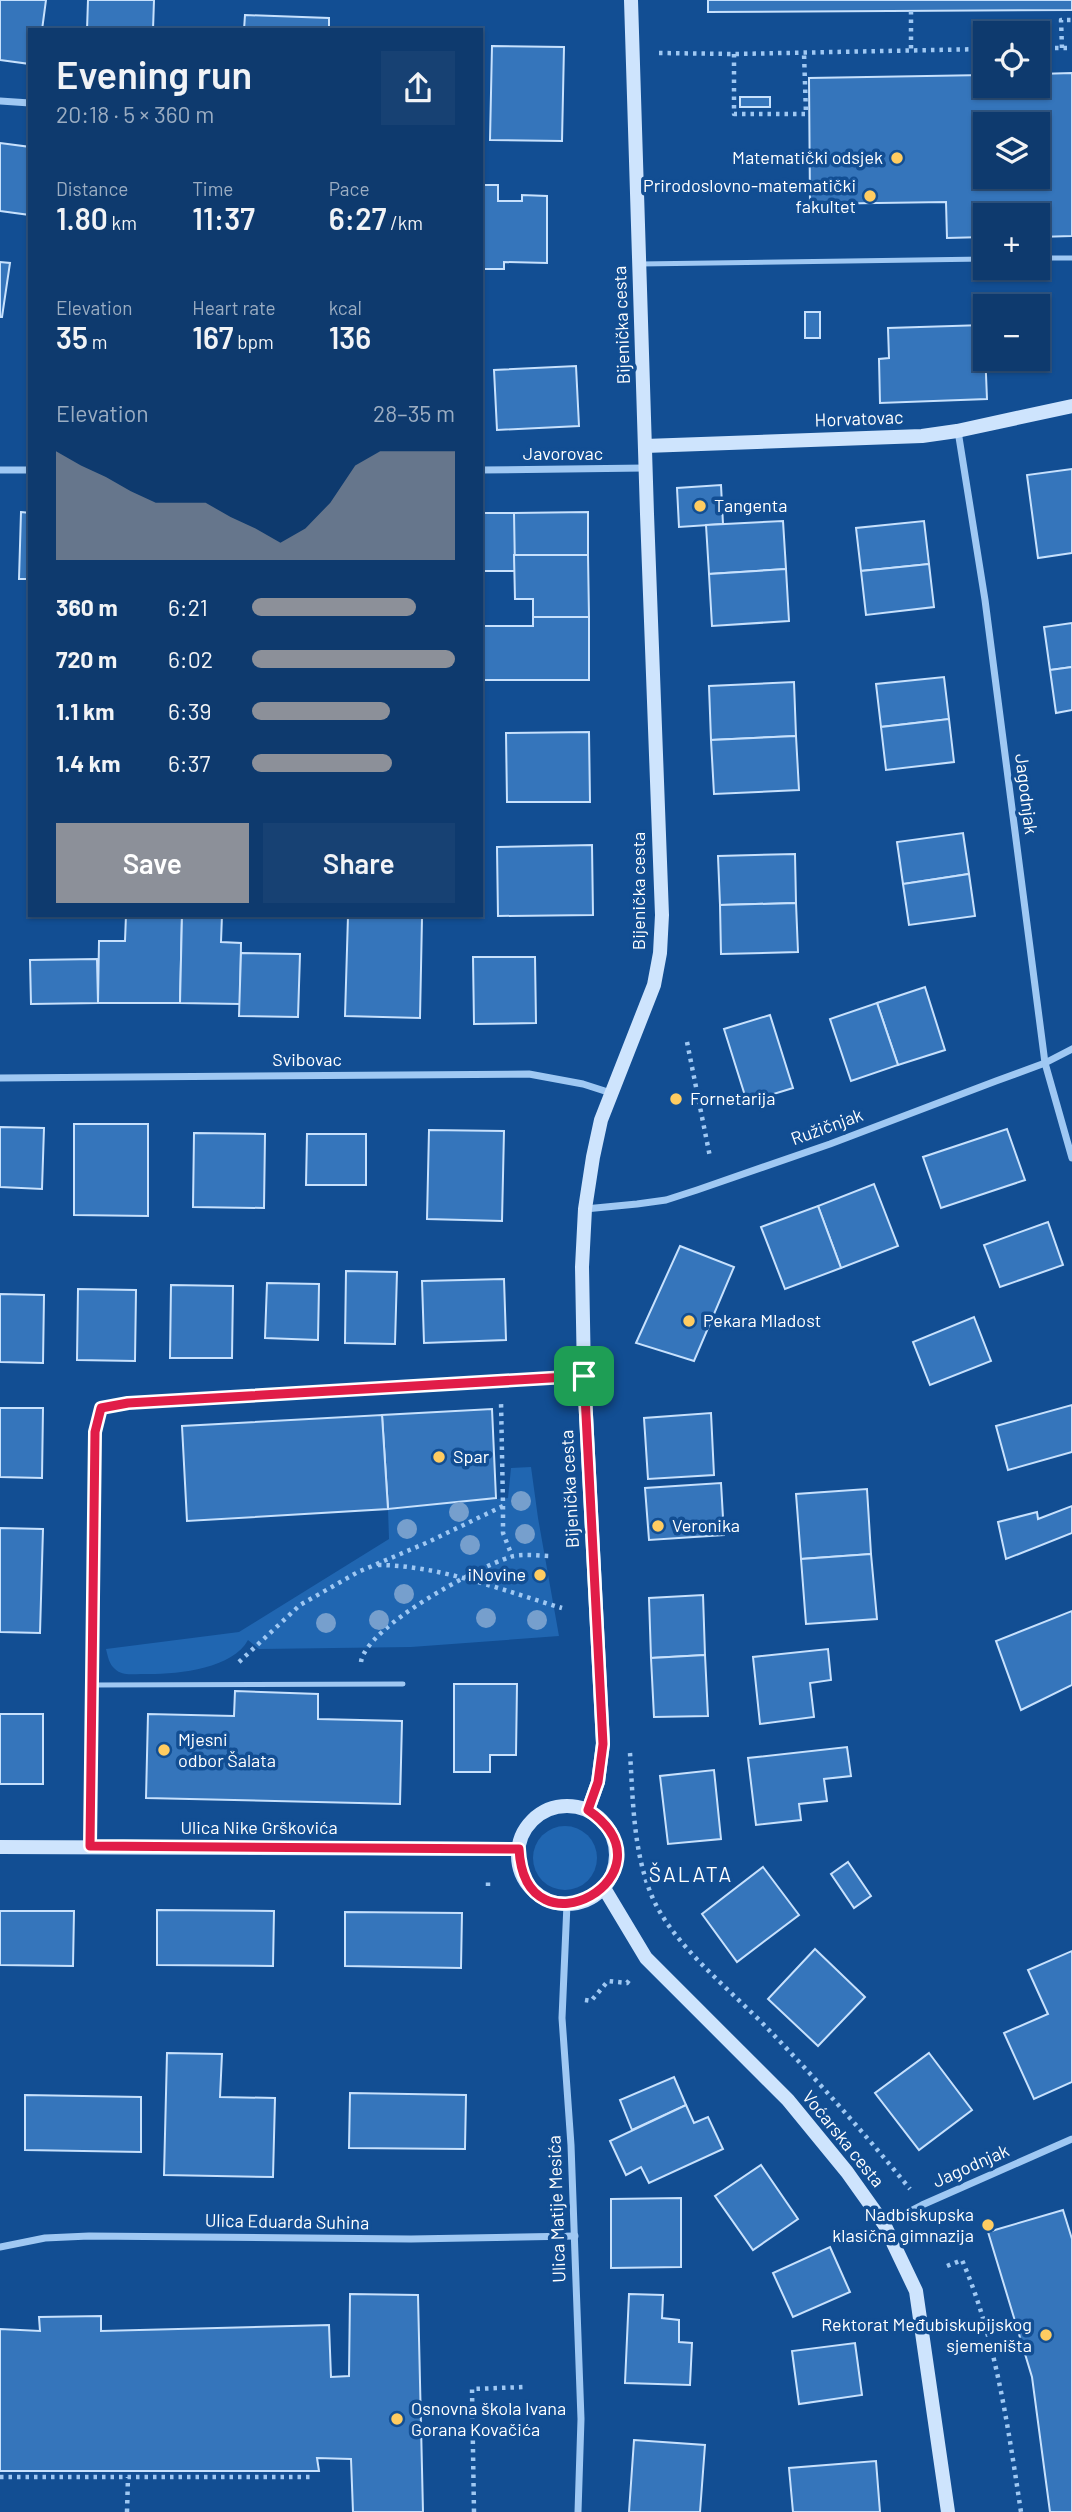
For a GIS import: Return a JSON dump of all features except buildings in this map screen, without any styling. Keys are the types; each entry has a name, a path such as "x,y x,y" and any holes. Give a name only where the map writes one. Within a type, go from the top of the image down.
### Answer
{"main road":[{"name":"Bijenička cesta","path":"588,1810 598,1782 603,1744 584,1376 582,1267 585,1209 593,1157 611,1093 650,996 660,953 662,915 631,0"},
{"name":"Horvatovac","path":"645,446 887,438 957,431 1072,406"},
{"path":"573,1806 588,1810 601,1819 616,1845 616,1861 612,1875 604,1888 580,1902 567,1904 550,1901 537,1893 526,1880 520,1865 519,1849 523,1834 531,1822 543,1812 573,1806"},
{"name":"Ulica Nike Grškovića","path":"0,1847 519,1849"},
{"name":"Voćarska cesta","path":"604,1888 646,1958 788,2100 848,2172 884,2224 916,2291 948,2512"}],"street":[{"path":"0,101 28,103"},
{"name":"Jagodnjak","path":"957,431 985,600 1045,1063 1072,1158"},
{"name":"Javorovac","path":"483,470 645,468"},
{"path":"0,470 28,470"},
{"name":"Ružičnjak","path":"585,1209 637,1205 697,1190 830,1144 1045,1063 1072,1049"},
{"name":"Svibovac","path":"0,1078 529,1074 583,1084 611,1093"},
{"path":"90,1846 95,1432 101,1408 128,1403 584,1376"},
{"name":"Ulica Matije Mesića","path":"567,1904 562,2018 575,2236 581,2419 578,2512"},
{"name":"Jagodnjak","path":"884,2224 1072,2139"},
{"name":"Ulica Eduarda Suhina","path":"0,2246 45,2238 89,2236 411,2239 575,2236"}],"lane":[{"path":"1050,258 1072,258"},
{"path":"640,264 973,259"},
{"path":"92,1685 403,1684"}],"path":[{"path":"911,11 911,51"},
{"path":"1062,48 1061,20 1072,20"},
{"path":"1050,48 1072,48"},
{"path":"659,53 973,49"},
{"path":"734,54 734,114 806,114 804,53"},
{"path":"687,1042 710,1157"},
{"path":"500,1381 503,1533 512,1556"},
{"path":"230,1667 246,1657 300,1605 373,1565 503,1506"},
{"path":"358,1684 362,1656 387,1626 462,1579 512,1556 553,1556"},
{"path":"373,1565 397,1565 462,1579 562,1608"},
{"path":"630,1750 636,1842 651,1895 675,1936 853,2119 910,2189"},
{"path":"488,1879 488,1886"},
{"path":"581,1999 591,2001 608,1981 627,1983"},
{"path":"947,2266 962,2259 981,2314 1003,2398 1021,2512"},
{"path":"474,2512 472,2389 525,2387"},
{"path":"0,2477 312,2477"},
{"path":"127,2512 128,2477"}],"shaded area":[{"path":"531,1467 559,1636 411,1647 259,1649 248,1640 229,1658 184,1672 127,1674 121,1673 110,1663 106,1649 239,1632 389,1539 388,1509 508,1498 511,1468"},
{"path":"559,1826 571,1826 588,1835 595,1846 595,1870 588,1881 571,1890 559,1890 547,1885 538,1876 533,1864 533,1852 538,1840 547,1831"}],"place":[{"name":"Matematički odsjek","path":"897,158"},
{"name":"Prirodoslovno-matematički fakultet","path":"870,196"},
{"name":"Tangenta","path":"700,506"},
{"name":"Fornetarija","path":"676,1099"},
{"name":"Pekara Mladost","path":"689,1321"},
{"name":"Spar","path":"439,1457"},
{"name":"Veronika","path":"658,1526"},
{"name":"iNovine","path":"540,1575"},
{"name":"Mjesni odbor Šalata","path":"164,1750"},
{"name":"Nadbiskupska klasična gimnazija","path":"988,2225"},
{"name":"Rektorat Međubiskupijskog sjemeništa","path":"1046,2335"},
{"name":"Osnovna škola Ivana Gorana Kovačića","path":"397,2419"}],"district":[{"name":"ŠALATA","path":"691,1875"}],"route":[{"path":"584,1376 603,1744 598,1782 588,1810 601,1819 616,1845 616,1861 604,1888 580,1902 567,1904 550,1901 537,1893 526,1880 520,1865 519,1849 90,1846 95,1432 101,1408 128,1403 584,1376"}]}
